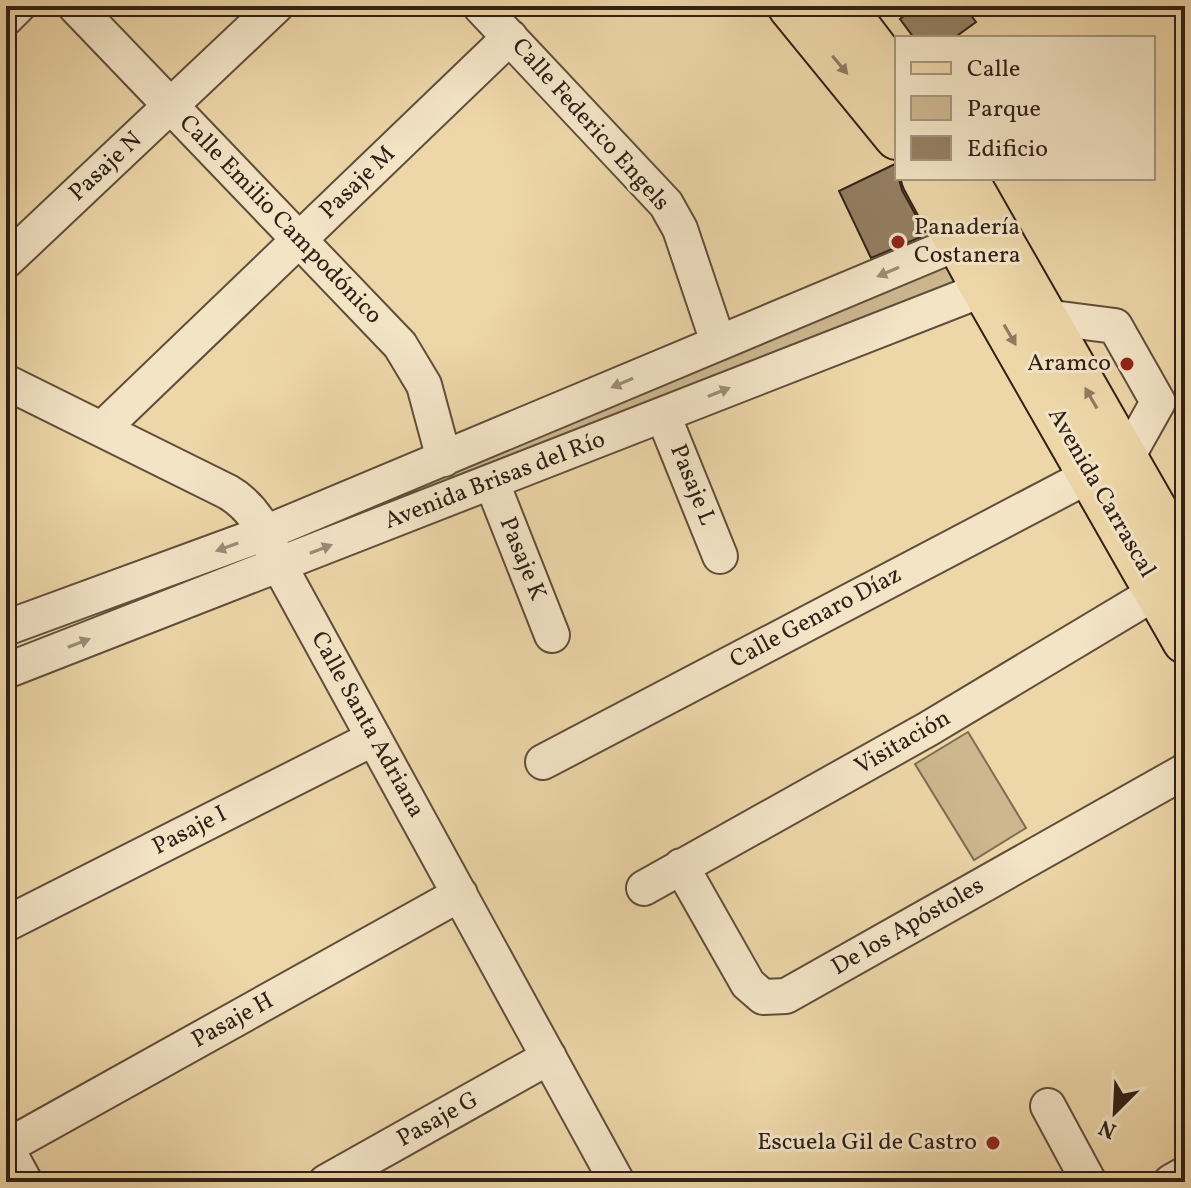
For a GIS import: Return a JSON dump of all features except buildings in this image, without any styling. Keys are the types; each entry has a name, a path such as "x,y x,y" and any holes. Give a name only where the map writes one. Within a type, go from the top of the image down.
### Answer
{"main road":[{"path":"790,6 895,135"},
{"path":"842,6 895,75"},
{"name":"Avenida Carrascal","path":"925,180 984,289 1108,467 1171,577 1185,641"},
{"name":"Avenida Carrascal","path":"966,180 1045,317 1108,467"}],"street":[{"path":"6,18 18,6"},
{"name":"Calle Emilio Campodónico","path":"75,6 409,357 424,385 444,459"},
{"name":"Pasaje N","path":"6,261 276,6"},
{"name":"Calle Federico Engels","path":"480,6 666,204 680,229 718,342"},
{"name":"Pasaje M","path":"102,429 510,37"},
{"name":"Avenida Brisas del Río","path":"6,628 265,533 960,242"},
{"name":"Avenida Brisas del Río","path":"6,671 984,289"},
{"name":"Calle Santa Adriana","path":"6,382 240,499 250,508 617,1182"},
{"name":"Pasaje L","path":"663,415 720,556"},
{"name":"Calle Genaro Díaz","path":"543,762 1108,467"},
{"name":"Pasaje K","path":"492,483 552,635"},
{"name":"Visitación","path":"644,888 928,729 1171,577"},
{"name":"Pasaje I","path":"6,924 374,738"},
{"name":"De los Apóstoles","path":"681,866 748,984 763,997 786,996 1185,771"},
{"name":"Pasaje H","path":"6,1147 460,894"},
{"name":"Pasaje G","path":"326,1182 549,1057"},
{"path":"1048,1106 1089,1182"},
{"path":"6,1147 25,1182"},
{"path":"1171,1182 1185,1174"}],"green space":[{"path":"947,266 957,278 954,284 300,545 296,533"},
{"path":"968,732 1026,828 974,860 915,764"}],"place":[{"name":"Panadería Costanera","path":"898,242"},
{"name":"Aramco","path":"1127,364"},
{"name":"Escuela Gil de Castro","path":"993,1143"}]}
